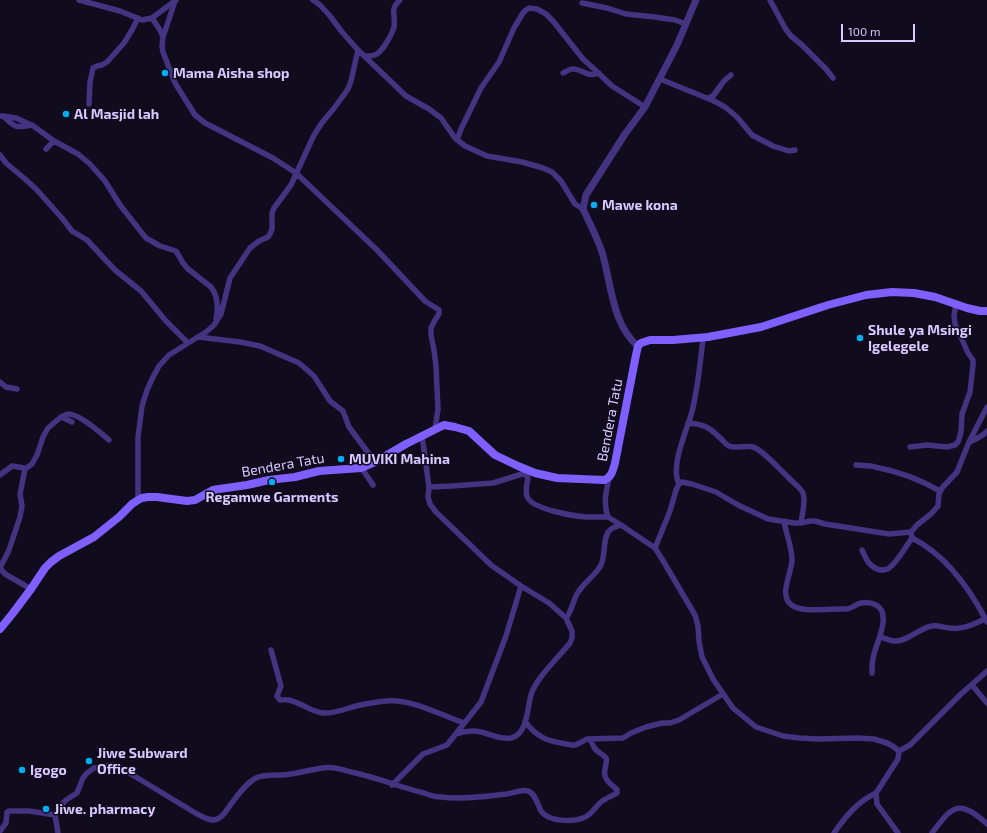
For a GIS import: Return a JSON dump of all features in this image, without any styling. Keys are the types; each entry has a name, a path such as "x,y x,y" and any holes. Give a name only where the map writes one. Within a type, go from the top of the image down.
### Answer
{"main road":[{"path":"638,346 641,343 650,340 703,338 761,328 828,305 866,295 892,292 914,293 935,297 967,308 987,311"},
{"name":"Bendera Tatu","path":"138,500 148,497 157,497 191,501 213,490 295,477 319,471 361,468 375,462 435,429 444,426 469,431 495,455 524,472 557,478 604,480 609,478 615,463 638,346"},
{"path":"0,629 51,562 94,537 138,500"}],"street":[{"path":"79,0 120,11 142,20 152,18 176,0"},
{"path":"162,38 176,0"},
{"path":"313,0 321,2 342,32 358,50 406,96 429,109 441,118 457,140 465,146 487,156 522,162 552,172 560,181 575,204 583,209 592,227 600,245 618,315 628,336 638,346"},
{"path":"365,56 377,54 384,47 394,26 394,7 400,0"},
{"path":"583,209 586,194 625,134 645,107 677,45 696,0"},
{"path":"770,0 791,36 802,45 833,78"},
{"path":"582,3 608,8 626,14 675,20 686,24"},
{"path":"457,140 482,88 499,62 514,28 523,13 529,8 537,9 546,14 583,58 612,86 645,107"},
{"path":"89,104 90,82 93,68 106,62 124,43 138,18"},
{"path":"152,18 160,30 163,52 175,83 195,115 205,123 273,158 296,173 377,250 425,301 439,310 431,328 436,366 438,409 435,429"},
{"path":"138,500 138,437 143,401 153,377 159,366 169,355 214,325 221,314 230,278 250,248 259,241 268,237 270,234 272,229 272,213 274,208 291,185 313,137 321,124 348,89 358,50"},
{"path":"563,73 572,69 588,75 599,73"},
{"path":"708,98 713,96 724,81 731,75"},
{"path":"660,79 708,98 725,107 737,117 752,135 781,149 789,151 795,150"},
{"path":"1,116 16,118 32,125 54,141 78,154 90,164 105,181 120,205 146,238 160,246 176,251 188,269 211,287 217,302 217,312 214,325"},
{"path":"46,149 54,141"},
{"path":"0,155 6,163 36,189 72,231 87,240 116,270 141,291 166,321 188,343"},
{"path":"910,447 947,447 958,442 959,439 962,414 970,392 973,360 968,353 955,324 954,316 956,304"},
{"path":"198,337 260,346 299,363 314,376 330,401 343,412 349,427 375,462"},
{"path":"679,484 676,479 676,468 682,440 696,395 703,338"},
{"path":"0,382 6,387 17,389"},
{"path":"862,550 867,562 872,567 884,570 893,565 917,525 927,518 938,506 940,490 957,472 969,442 987,407"},
{"path":"31,589 5,574 0,568 9,550 20,517 22,506 20,494 25,469 32,464 48,428 66,414 74,415 109,440"},
{"path":"61,418 72,422"},
{"path":"688,423 699,424 706,427 729,446 734,448 739,446 753,447 773,462 802,492 804,502 801,523"},
{"path":"969,442 983,435 987,430"},
{"path":"422,436 428,497 430,504 436,512 491,565 549,603 566,618 572,631 570,643 534,687 529,701 525,721 520,731 516,735 512,738 504,738 472,731 456,734"},
{"path":"856,465 874,466 889,470 940,490"},
{"path":"0,475 12,466 25,469"},
{"path":"361,468 373,485"},
{"path":"428,487 493,483 524,472 528,478 527,497 529,501 551,512 585,517 608,517 655,548 695,615 698,626 698,641 702,657 713,679 733,708 756,727 782,736 812,739 874,739 894,746 899,751"},
{"path":"608,517 605,508 605,496 609,478"},
{"path":"655,548 679,484 682,482 692,484 716,492 768,519 801,523 816,521 825,524 889,534 912,535 950,567 974,598 986,620 972,626 960,628 940,626 928,627 902,640 895,641 880,637"},
{"path":"784,521 792,561 785,590 786,599 789,604 799,608 826,610 851,608 860,603 866,602 880,607 883,619 880,637 874,654 872,672"},
{"path":"566,618 569,616 578,591 593,576 602,564 606,535 610,529 621,525"},
{"path":"392,785 422,754 447,745 481,702 506,636 521,586"},
{"path":"271,650 281,686 277,696 280,700 293,701 316,712 324,713 333,713 387,700 398,701 416,705 464,723"},
{"path":"899,751 910,745 961,694 987,672"},
{"path":"972,685 987,702"},
{"path":"525,721 531,730 537,734 552,741 574,746 583,740 623,738 646,727 679,720 723,694"},
{"path":"58,833 55,815 58,808 66,800 77,793 83,778 87,773 94,768 112,765 121,768 197,814 211,820 217,819 224,814 249,783 256,778 265,775 283,775 324,768 334,768 367,775 392,785 441,797 466,798 529,791 533,794 542,813 547,816 560,820 583,818 592,812 602,801 617,793 617,790 604,775 607,760 594,749 590,739"},
{"path":"834,833 857,805 866,798 876,794 898,759 899,751"},
{"path":"876,794 877,804 898,833"},
{"path":"932,833 948,814 954,809 959,808 964,808 973,812 987,824"},
{"path":"0,831 6,823 7,812 9,811 30,811 55,815"}],"place":[{"name":"Mama Aisha shop","path":"165,73"},
{"name":"Al Masjid lah","path":"66,114"},
{"name":"Mawe kona","path":"594,205"},
{"name":"Shule ya Msingi Igelegele","path":"860,338"},
{"name":"MUVIKI Mahina","path":"341,459"},
{"name":"Regamwe Garments","path":"272,482"},
{"name":"Jiwe Subward Office","path":"89,761"},
{"name":"Igogo","path":"22,770"},
{"name":"Jiwe. pharmacy","path":"46,809"}]}
